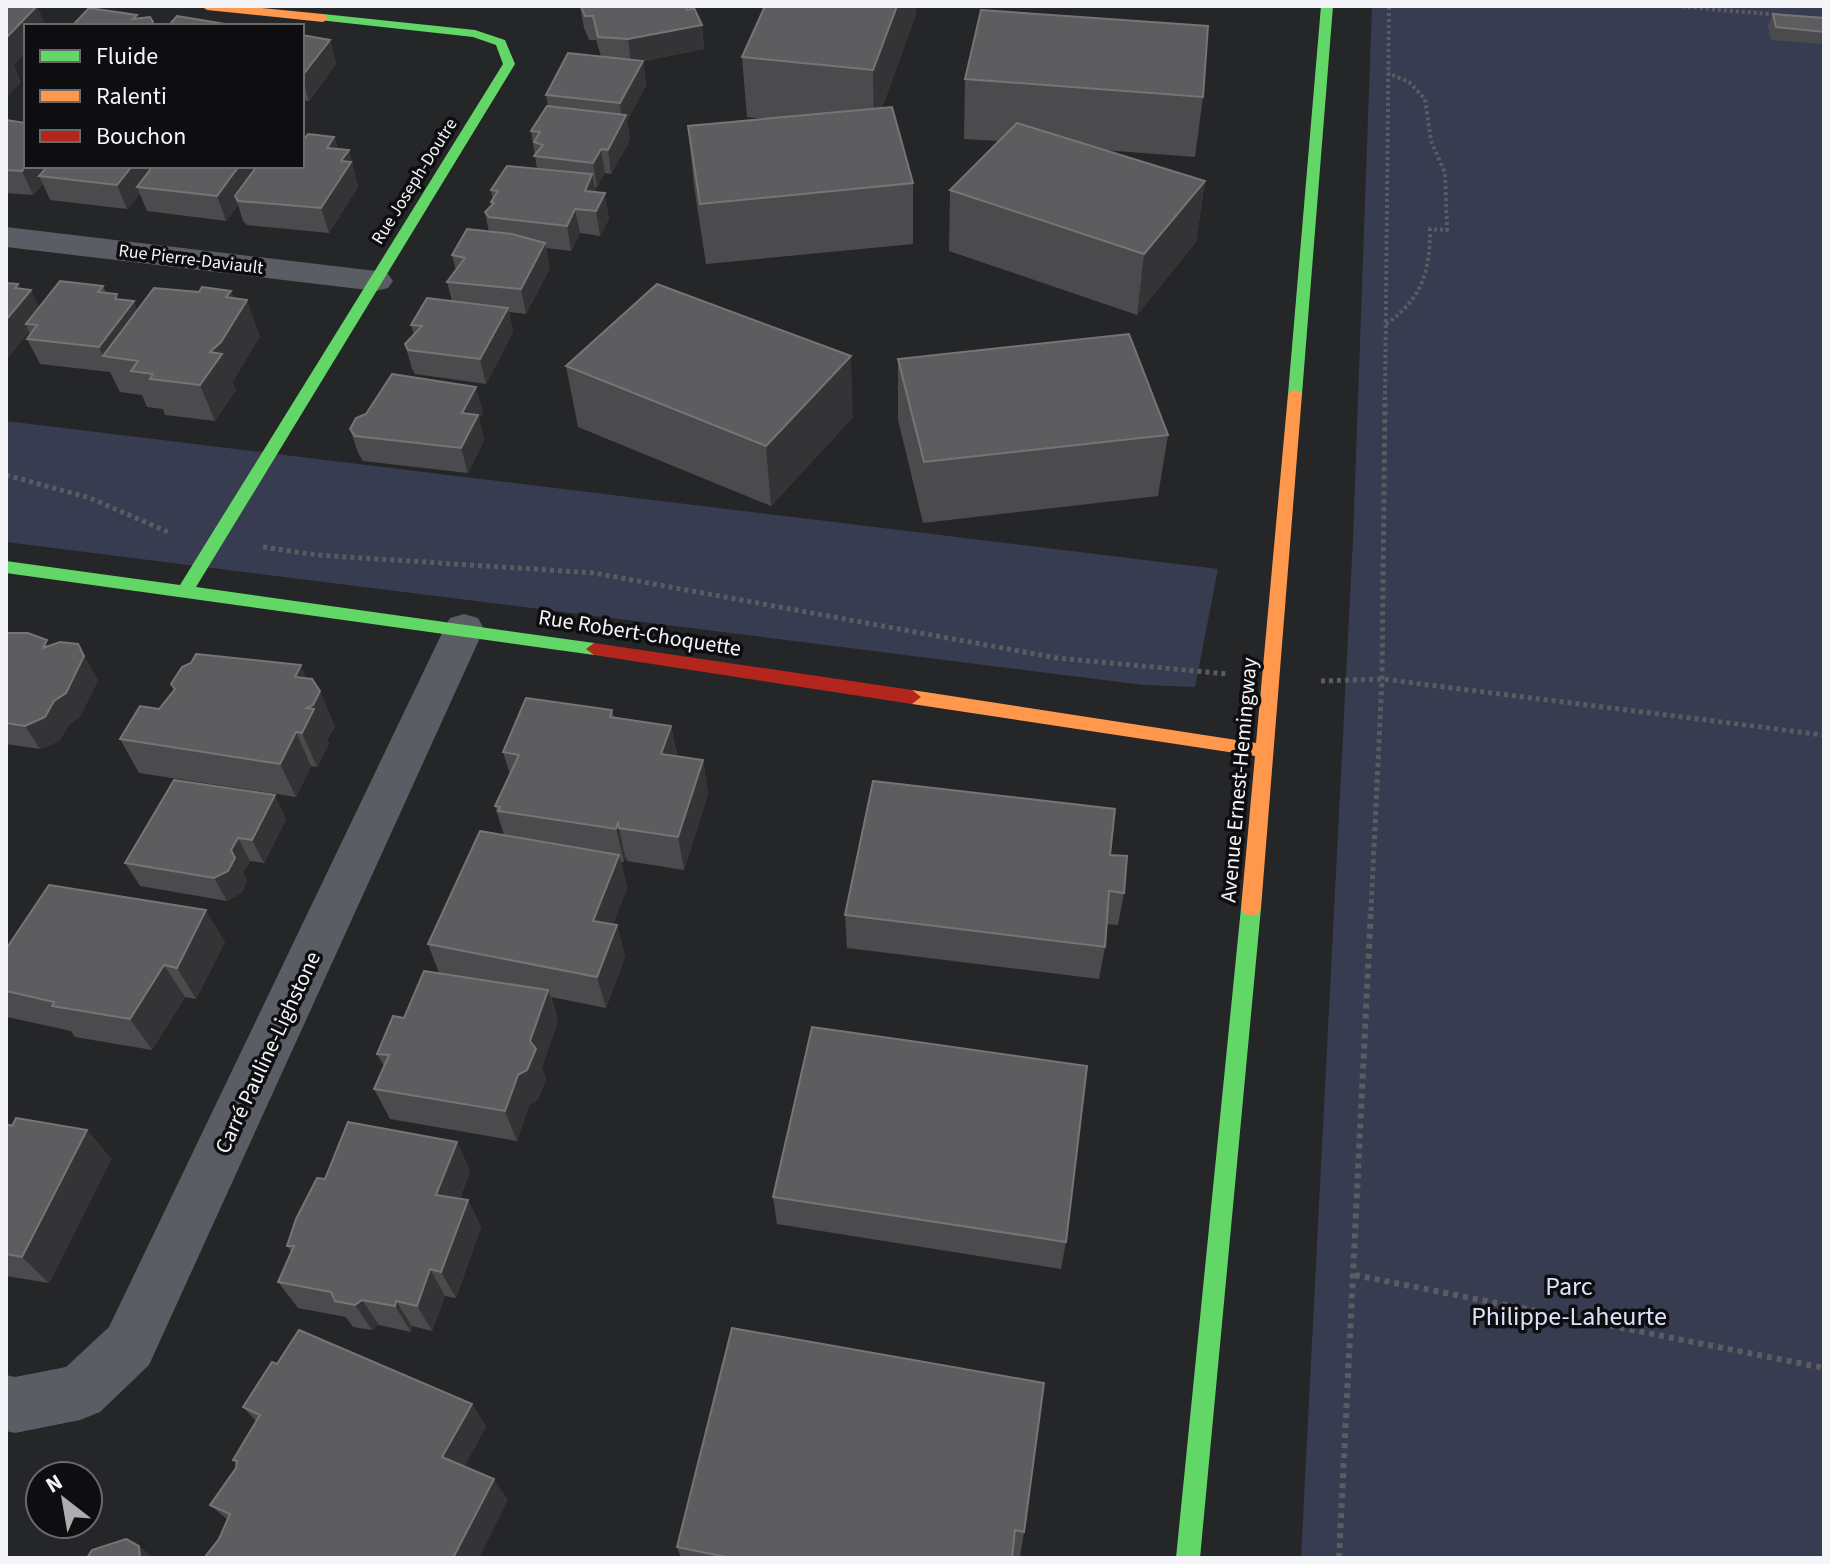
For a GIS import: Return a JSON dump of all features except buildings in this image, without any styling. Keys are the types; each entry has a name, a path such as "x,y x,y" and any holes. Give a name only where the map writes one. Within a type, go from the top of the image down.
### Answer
{"street":[{"name":"Rue Joseph-Doutre","path":"185,591 509,64 501,43 475,34 207,6"},
{"name":"Avenue Ernest-Hemingway","path":"1188,1558 1266,751 1327,6"},
{"name":"Rue Pierre-Daviault","path":"6,237 376,281"},
{"name":"Rue Robert-Choquette","path":"6,567 464,629 1266,751"},
{"name":"Carré Pauline-Lighstone","path":"6,1403 15,1405 80,1392 129,1346 464,629"}],"path":[{"path":"1339,1558 1382,679 1389,6"},
{"path":"1676,6 1780,15"},
{"path":"1385,325 1405,313 1421,294 1431,254 1430,229 1447,230 1445,173 1431,141 1425,99 1409,82 1388,73"},
{"path":"6,475 60,487 112,505 173,534"},
{"path":"259,547 317,555 594,573 1057,658 1209,672"},
{"path":"1308,681 1382,679 1824,735"},
{"path":"1355,1275 1824,1368"}],"green space":[{"name":"Parc Philippe-Laheurte","path":"1372,6 1824,6 1824,1558 1301,1558 1353,539"},
{"path":"6,421 1218,569 1195,687 1144,685 6,542"}],"traffic: fast":[{"path":"1295,394 1327,6"},
{"path":"185,591 509,64 501,43 475,34 323,18"},
{"path":"6,567 594,649"},
{"path":"1188,1558 1251,908"}],"traffic: slow":[{"path":"207,6 323,18"},
{"path":"1251,908 1295,394"},
{"path":"912,697 1266,751"}],"traffic: jam":[{"path":"594,649 912,697"}]}
